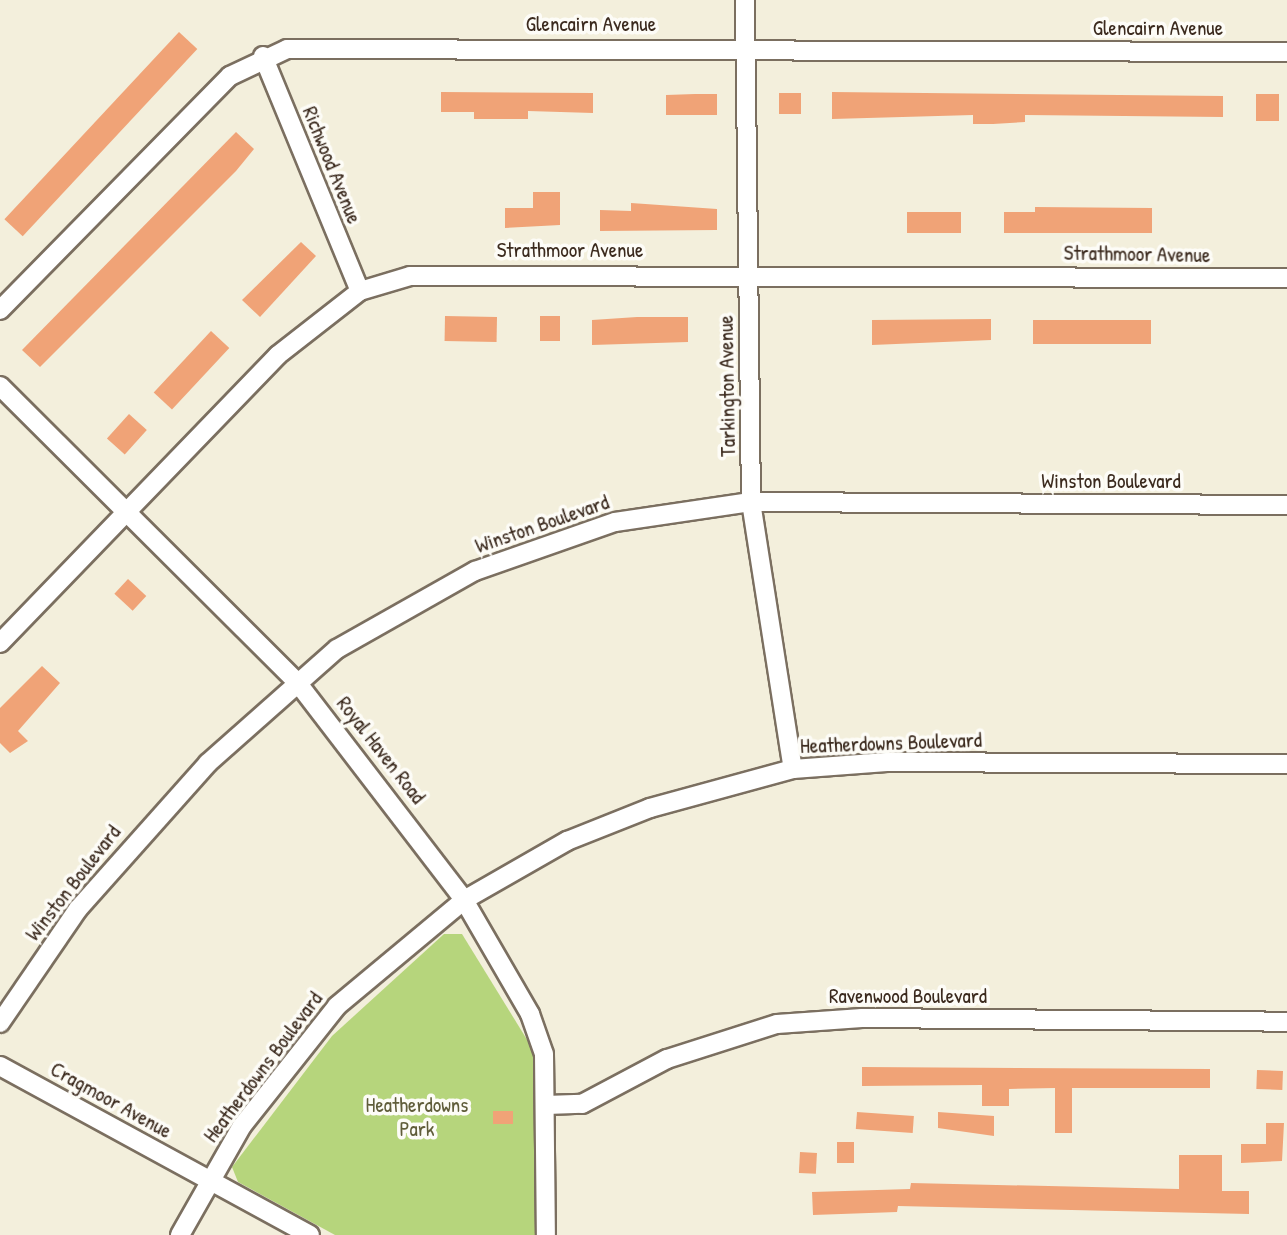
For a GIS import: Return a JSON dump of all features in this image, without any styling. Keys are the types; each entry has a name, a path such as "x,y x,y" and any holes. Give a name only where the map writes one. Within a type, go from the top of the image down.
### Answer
{"street":[{"name":"Tarkington Avenue","path":"745,0 751,502 793,769"},
{"name":"Glencairn Avenue","path":"0,310 205,100 262,56 300,47 1287,52"},
{"name":"Richwood Avenue","path":"262,56 360,291"},
{"name":"Strathmoor Avenue","path":"0,643 278,355 360,291 410,276 461,272 1287,278"},
{"name":"Royal Haven Road","path":"0,386 297,682 464,900 539,1035 546,1105 546,1235"},
{"name":"Winston Boulevard","path":"0,1023 78,909 145,829 297,682 376,623 475,571 615,522 751,502 1287,505"},
{"name":"Heatherdowns Boulevard","path":"180,1235 208,1179 337,1006 464,900 518,866 602,827 793,769 900,762 1287,764"},
{"name":"Ravenwood Boulevard","path":"546,1105 582,1104 667,1059 777,1024 862,1018 1287,1022"},
{"name":"Cragmoor Avenue","path":"0,1066 310,1235"}],"green space":[{"name":"Heatherdowns Park","path":"444,934 462,934 534,1051 535,1235 335,1235 238,1182 232,1167 332,1036"}],"building":[{"path":"179,32 197,49 23,236 4,219"},
{"path":"441,92 593,93 593,113 528,111 528,119 474,119 474,112 441,112"},
{"path":"832,92 1223,96 1223,117 1025,115 1025,122 993,124 973,124 973,115 832,119"},
{"path":"779,93 801,93 801,114 779,114"},
{"path":"717,94 717,115 666,115 666,95"},
{"path":"1256,94 1279,94 1279,121 1256,121"},
{"path":"236,132 254,149 236,171 40,367 22,350"},
{"path":"533,192 560,192 560,225 505,228 505,208 533,208"},
{"path":"631,203 717,209 717,230 600,231 600,210 631,211"},
{"path":"1035,207 1152,208 1152,233 1004,233 1004,212 1035,212"},
{"path":"907,212 961,212 961,233 907,233"},
{"path":"301,242 316,256 260,317 242,300"},
{"path":"445,316 497,317 497,342 445,341"},
{"path":"540,316 560,316 560,341 540,341"},
{"path":"688,317 688,342 592,345 592,320"},
{"path":"991,319 991,340 872,345 872,320"},
{"path":"1033,320 1151,320 1151,344 1033,344"},
{"path":"211,331 229,348 172,409 154,392"},
{"path":"129,414 147,430 125,455 107,439"},
{"path":"128,579 146,596 133,611 114,594"},
{"path":"42,666 60,683 18,731 28,741 10,753 0,743 0,708"},
{"path":"862,1067 1210,1069 1210,1088 1072,1088 1072,1133 1055,1133 1055,1088 1009,1089 1009,1106 982,1106 982,1085 862,1086"},
{"path":"1257,1070 1283,1071 1282,1090 1256,1089"},
{"path":"493,1111 513,1111 513,1124 493,1124"},
{"path":"857,1112 914,1116 913,1133 856,1129"},
{"path":"938,1112 994,1116 994,1136 938,1128"},
{"path":"1266,1123 1284,1123 1282,1161 1241,1163 1241,1144 1266,1144"},
{"path":"837,1142 854,1142 854,1163 837,1163"},
{"path":"800,1152 817,1153 816,1174 799,1173"},
{"path":"1179,1155 1222,1155 1222,1191 1249,1191 1249,1214 898,1206 897,1212 813,1215 812,1192 910,1189 911,1183 1179,1189"}]}
